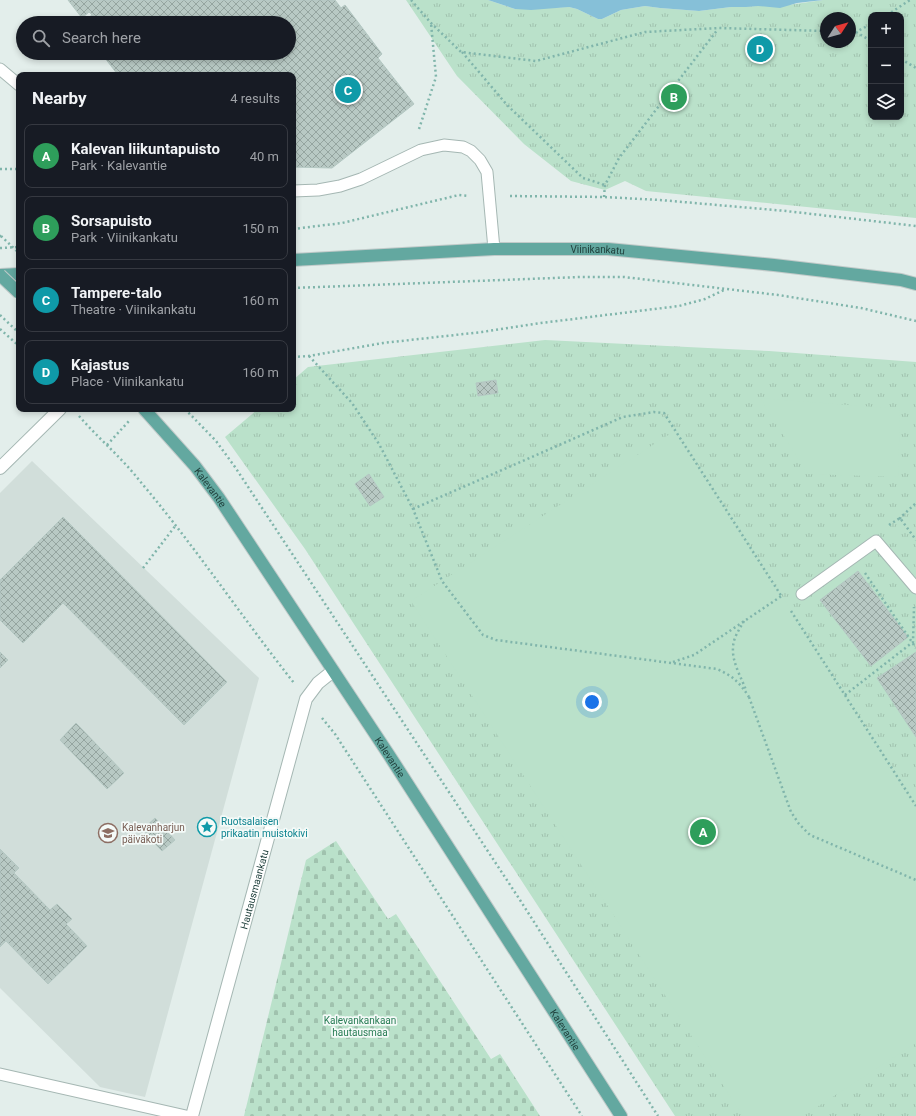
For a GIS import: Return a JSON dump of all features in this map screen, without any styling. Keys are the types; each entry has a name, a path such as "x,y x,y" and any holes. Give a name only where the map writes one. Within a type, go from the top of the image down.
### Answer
{"main road":[{"name":"Viinikankatu","path":"296,260 494,249 608,249 774,265 901,280 916,284"},
{"path":"0,275 16,274"},
{"path":"0,275 16,290"},
{"name":"Viinikankatu","path":"901,280 916,278"},
{"name":"Kalevantie","path":"147,412 195,466 219,498 406,781 622,1116"}],"street":[{"path":"0,468 57,412"},
{"name":"Hautausmaankatu","path":"192,1116 306,699 318,683 333,671"}],"lane":[{"path":"0,69 16,82"},
{"path":"296,190 318,190 340,186 361,179 422,150 453,145 462,147 471,151 480,160 487,172 494,249"},
{"path":"802,594 876,541 916,587"},
{"path":"0,1074 186,1116"}],"path":[{"path":"411,0 431,23 461,52 507,105 583,178 605,185"},
{"path":"892,12 910,0"},
{"path":"404,158 422,124 436,77 431,23"},
{"path":"868,26 856,32 868,40"},
{"path":"461,52 536,61 645,32 719,28 820,31"},
{"path":"604,197 605,185 620,158 719,28"},
{"path":"904,62 916,68"},
{"path":"0,169 16,169"},
{"path":"296,229 342,223 459,196 604,197 660,200 916,226"},
{"path":"0,236 16,250"},
{"path":"0,248 16,247"},
{"path":"296,288 580,277 624,277 778,295 861,308 916,321"},
{"path":"296,357 383,343 482,332 541,323 679,306 706,299 726,289"},
{"path":"0,315 16,330"},
{"path":"0,329 16,343"},
{"path":"308,356 352,403 379,444 413,510 442,581 483,635 496,640 717,669 729,674 742,685 749,697"},
{"path":"188,412 216,441 235,467 515,893 658,1116"},
{"path":"413,510 623,418 654,412 664,413 786,603"},
{"path":"76,414 134,473 176,525 264,645 335,734 582,1116"},
{"path":"107,444 130,419"},
{"path":"916,503 900,518 916,540"},
{"path":"143,568 176,525"},
{"path":"854,557 916,648"},
{"path":"845,695 913,642 916,587"},
{"path":"671,663 694,655 781,596"},
{"path":"790,609 916,806"},
{"path":"744,622 735,636 732,648 735,662 791,812 799,824 810,835 916,880"}],"shaded area":[{"name":"Kalevanharjun päiväkoti","path":"32,461 259,678 145,1097 100,1087 0,988 0,493"}],"green space":[{"path":"406,0 488,0 515,9 569,7 577,9 598,19 602,19 621,10 645,6 699,11 731,7 788,5 823,0 916,0 916,218 646,191 625,181 605,190 571,181 524,144 457,76"},
{"path":"545,340 769,351 916,362 916,1116 675,1116 305,549 225,437 254,412 296,412 296,377 308,367"},
{"path":"760,398 900,409 898,477 808,474"},
{"path":"676,430 845,695 916,803 916,1043 803,1116 743,1116 411,601"},
{"name":"Kalevankankaan hautausmaa","path":"336,841 388,919 396,914 491,1059 500,1054 540,1116 244,1116 306,860"}],"water":[{"path":"488,0 823,0 797,3 780,8 758,6 731,7 699,11 645,6 621,10 602,19 598,19 577,9 569,7 531,10 515,9"}],"building":[{"path":"68,0 335,0 341,8 345,5 382,54 378,58 414,104 332,168 296,167 296,72 116,72 106,60 296,60 296,16 91,16 92,15 89,12 84,16 80,16"},
{"path":"496,380 498,393 478,396 476,383"},
{"path":"369,474 384,497 370,506 355,484"},
{"path":"63,517 227,682 184,725 63,603 23,643 0,620 0,580"},
{"path":"858,571 908,637 871,666 820,600"},
{"path":"0,652 8,660 0,668"},
{"path":"916,652 916,737 877,678"},
{"path":"76,723 124,773 107,789 60,740"},
{"path":"155,818 175,840 162,851 142,830"},
{"path":"0,849 19,868 14,873 50,910 57,904 72,919 66,924 87,946 48,984 6,941 0,947"}],"place":[{"name":"Kajastus","path":"760,49"},
{"name":"Tampere-talo","path":"348,90"},
{"name":"Sorsapuisto","path":"674,97"},
{"name":"Ruotsalaisen prikaatin muistokivi","path":"207,827"},
{"name":"Kalevan liikuntapuisto","path":"703,832"},
{"name":"Kalevanharjun päiväkoti","path":"108,833"}]}
